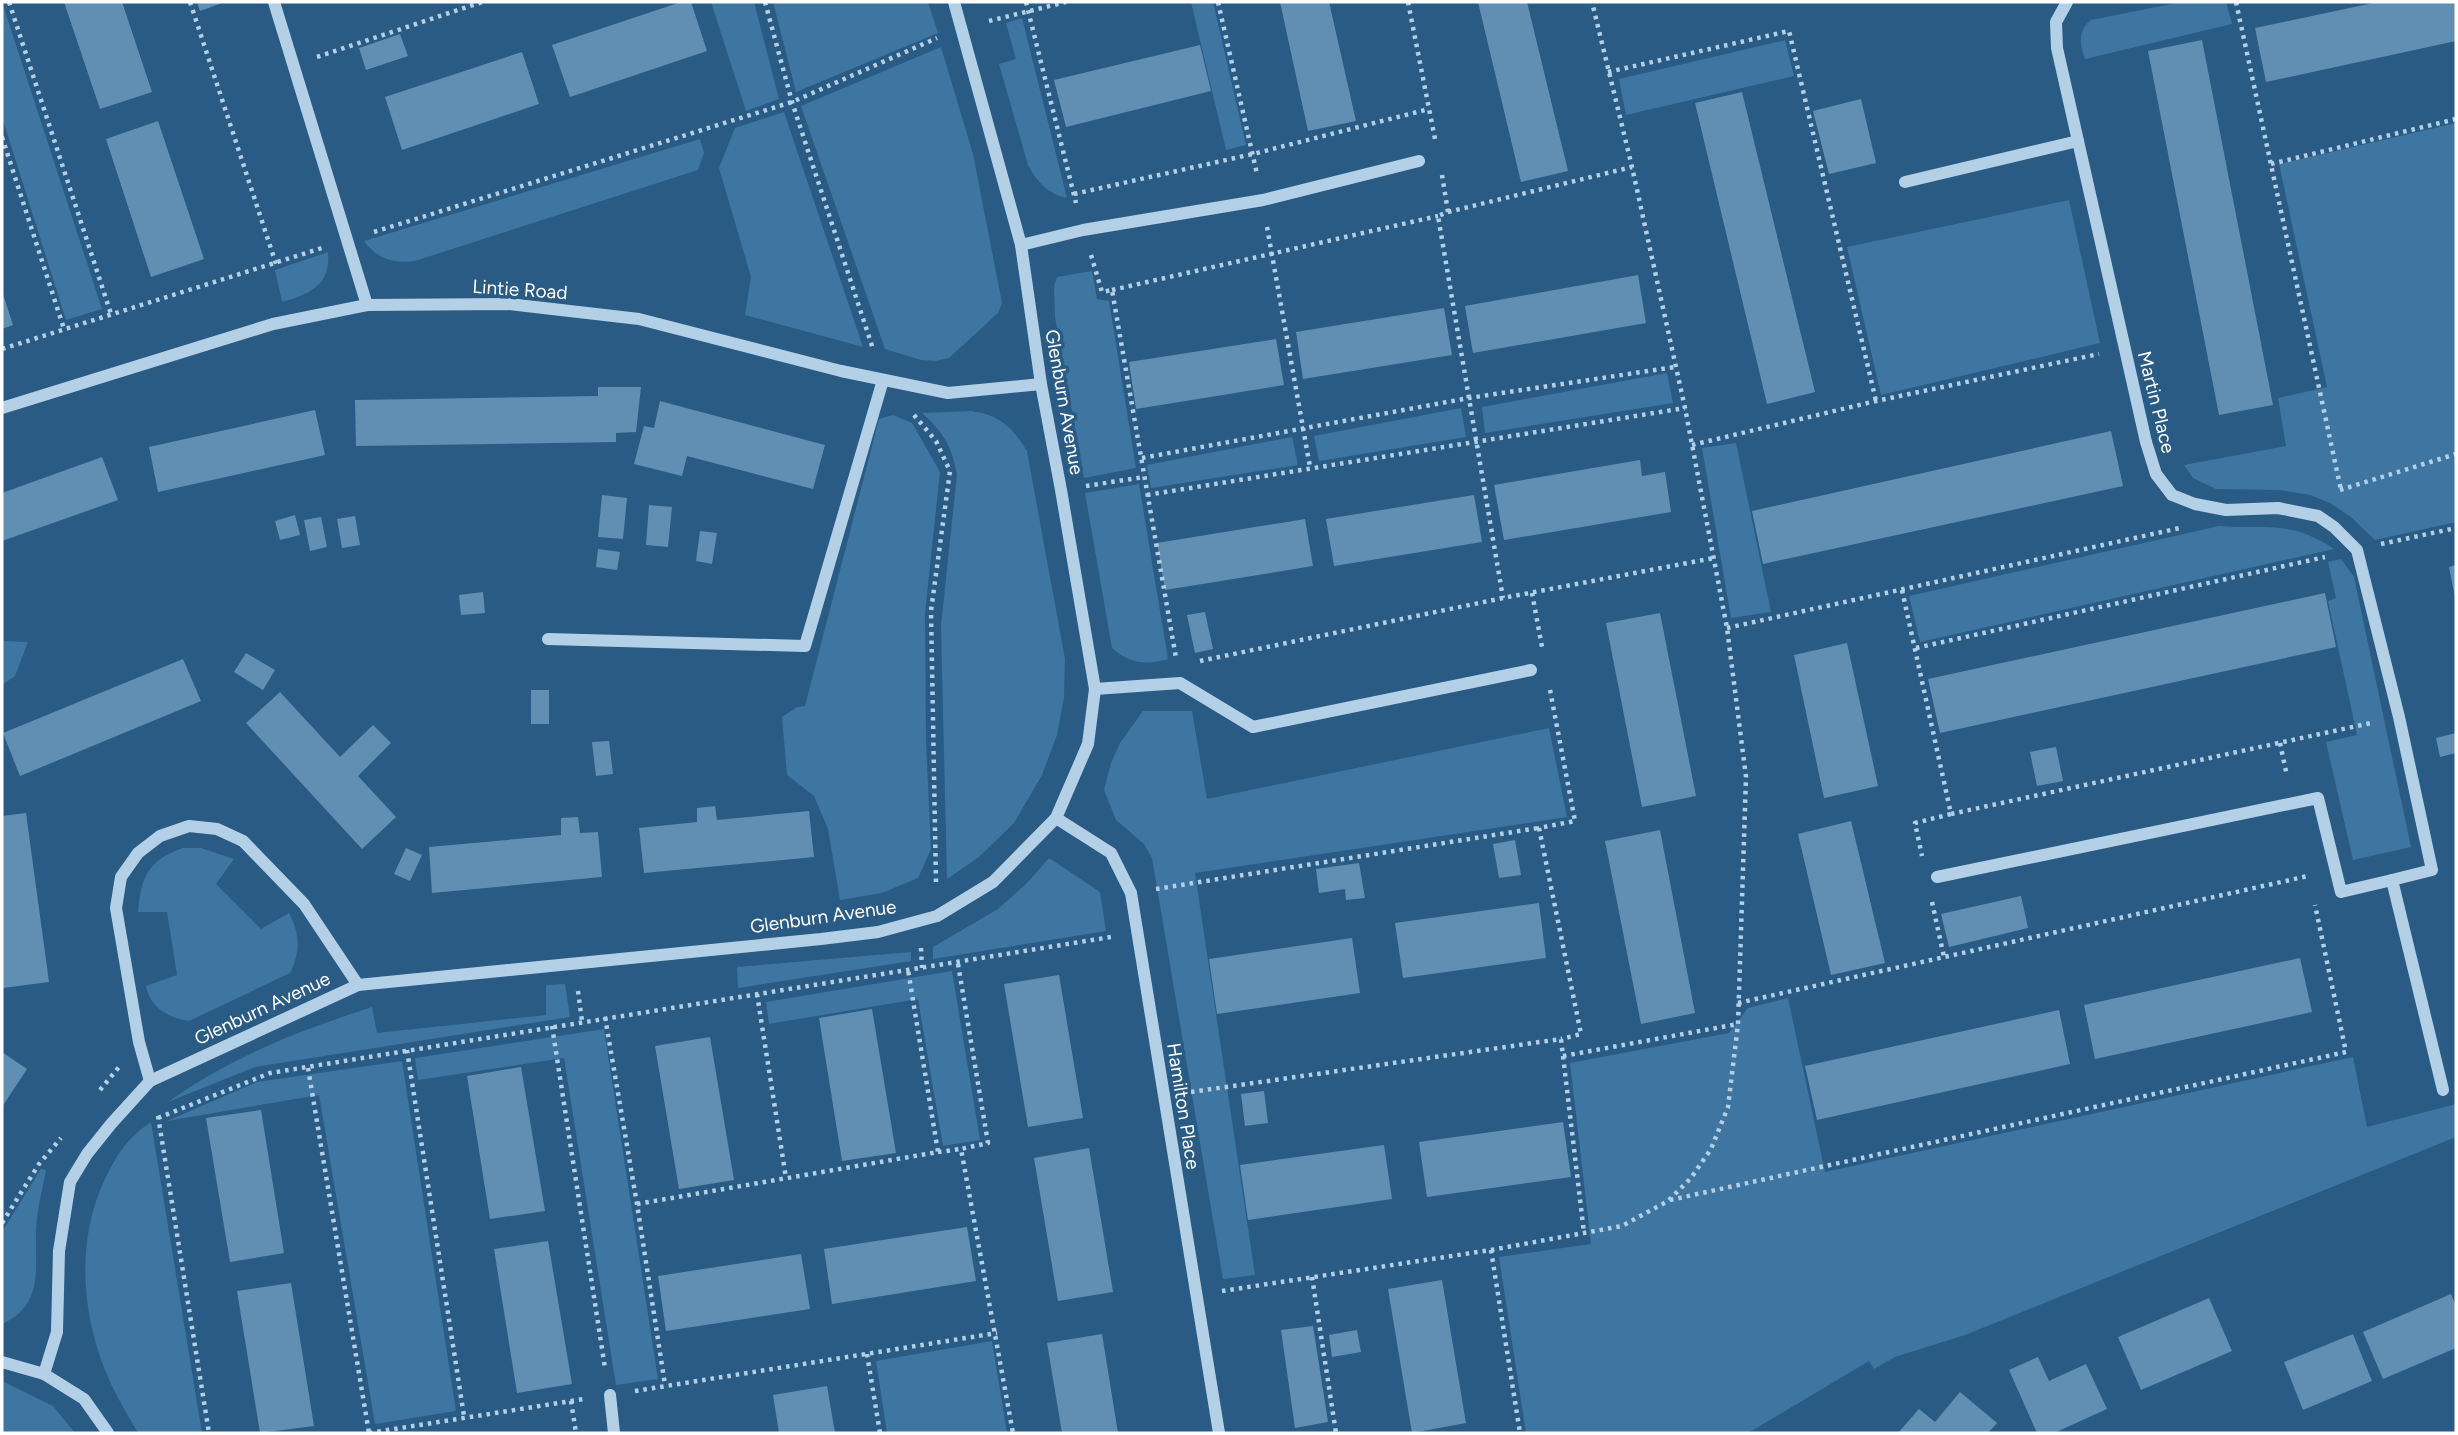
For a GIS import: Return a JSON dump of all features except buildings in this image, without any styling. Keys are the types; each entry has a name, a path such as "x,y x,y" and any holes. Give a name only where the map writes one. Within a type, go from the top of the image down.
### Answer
{"street":[{"path":"274,2 367,305"},
{"name":"Glenburn Avenue","path":"44,1374 57,1332 59,1251 70,1182 87,1154 150,1081 358,985 821,939 878,932 937,916 993,881 1056,817 1088,744 1095,689 1041,384 1021,245 954,2"},
{"name":"Martin Place","path":"2067,2 2056,22 2057,48 2124,349 2156,474 2172,495 2195,504 2226,510 2278,508 2318,516 2341,533 2357,550"},
{"path":"1905,182 2078,141"},
{"path":"1021,245 1083,230 1263,200 1419,160"},
{"name":"Lintie Road","path":"2,408 273,324 367,305 509,304 639,319 883,380 948,393 1041,384"},
{"path":"548,639 805,646 883,380"},
{"path":"1937,877 2318,798 2341,892 2432,870 2399,717 2357,550"},
{"path":"1095,689 1180,683 1253,727 1531,670"},
{"name":"Hamilton Place","path":"1056,817 1111,853 1131,893 1219,1433"},
{"path":"150,1081 139,1042 116,908 121,877 138,853 160,836 190,826 217,829 243,841 304,904 358,985"},
{"path":"2392,880 2444,1090"},
{"path":"2,1362 44,1374 84,1399 108,1433"},
{"path":"610,1395 614,1433"}],"path":[{"path":"9,2 111,314"},
{"path":"190,2 276,264"},
{"path":"293,64 482,2"},
{"path":"765,2 792,102 883,380 936,441 950,471 931,611 937,916 921,949 922,968"},
{"path":"1026,2 1083,230 1102,292 1438,216 1632,167"},
{"path":"2,349 792,102 962,28 1066,2"},
{"path":"1218,2 1263,200 1310,467"},
{"path":"1408,2 1436,144"},
{"path":"1592,2 1632,167 1685,408 1727,628 1746,777 1738,1024 1728,1107 1711,1149 1691,1178 1668,1201"},
{"path":"2236,2 2341,490"},
{"path":"1608,72 1789,31 1876,401"},
{"path":"1074,194 1253,154 1429,109"},
{"path":"2271,164 2456,119"},
{"path":"2,137 64,330"},
{"path":"1440,167 1448,212"},
{"path":"1438,216 1503,598"},
{"path":"1112,290 1180,683"},
{"path":"1692,445 1876,401 2124,349"},
{"path":"1142,458 1469,398 1675,367"},
{"path":"1147,495 1685,408"},
{"path":"2296,510 2341,490 2456,454"},
{"path":"1061,490 1144,477"},
{"path":"1727,628 2197,524 2226,510"},
{"path":"1916,648 2456,528"},
{"path":"1177,666 1503,598 1714,558"},
{"path":"1902,590 1951,814"},
{"path":"1532,593 1544,655"},
{"path":"1131,893 1575,821 1548,680"},
{"path":"1925,868 1915,823 2399,717"},
{"path":"2280,743 2293,803"},
{"path":"1163,1096 1581,1034 1539,828"},
{"path":"2306,863 2312,889"},
{"path":"1738,1003 2309,875"},
{"path":"1930,892 1944,957"},
{"path":"1196,1295 1490,1250 1622,1226 1668,1201 2346,1052 2314,902"},
{"path":"158,1118 270,1073 1137,933"},
{"path":"637,1204 988,1143 957,963"},
{"path":"908,970 938,1152"},
{"path":"757,994 786,1178"},
{"path":"605,1017 665,1385"},
{"path":"1563,1056 1738,1024"},
{"path":"552,1026 610,1395"},
{"path":"1561,1039 1584,1233"},
{"path":"407,1050 464,1416"},
{"path":"308,1068 369,1433 997,1333"},
{"path":"150,1081 209,1433"},
{"path":"961,1149 997,1333 1013,1433"},
{"path":"1490,1250 1520,1433"},
{"path":"1312,1277 1336,1433"},
{"path":"867,1354 880,1433"},
{"path":"571,1401 576,1433"}],"shaded area":[{"path":"2,2 102,309 66,320 2,117"},
{"path":"711,2 754,2 779,99 746,111"},
{"path":"773,2 928,2 938,33 796,92"},
{"path":"1191,2 1213,2 1246,145 1226,150"},
{"path":"2181,2 2226,2 2232,24 2085,59 2081,38 2083,29 2091,20"},
{"path":"1022,18 1067,198 1054,194 1044,186 1028,165 999,64 1016,59 1006,23"},
{"path":"1785,40 1794,76 1626,115 1619,79"},
{"path":"941,47 973,154 1002,303 998,313 949,358 935,361 921,360 885,349 801,106"},
{"path":"784,112 863,347 745,315 751,277 719,168 735,128"},
{"path":"2456,123 2456,522 2375,540 2351,517 2330,503 2310,495 2280,490 2216,489 2193,478 2184,465 2286,446 2278,398 2327,387 2279,164"},
{"path":"700,139 704,153 698,170 415,261 386,259 374,252 364,241"},
{"path":"2069,200 2100,343 1881,395 1847,247"},
{"path":"328,252 328,264 322,281 309,292 282,302 275,270"},
{"path":"1092,271 1097,299 1109,301 1136,468 1084,478 1055,317 1054,286 1057,277"},
{"path":"1667,373 1673,403 1485,433 1482,407"},
{"path":"1461,408 1466,437 1319,461 1314,436"},
{"path":"971,411 998,419 1016,435 1027,451 1065,659 1064,698 1057,735 1042,775 1014,823 979,857 947,879 941,626 957,474 945,440 922,413"},
{"path":"893,415 912,423 940,472 925,613 926,742 931,849 918,878 882,893 840,900 828,829 814,796 787,775 782,717 797,707 805,706 879,419"},
{"path":"1292,437 1298,465 1151,488 1147,465"},
{"path":"1736,443 1771,612 1731,618 1702,448"},
{"path":"1139,484 1168,659 1152,662 1131,660 1112,648 1085,493"},
{"path":"2219,526 2291,530 2304,533 2334,549 1920,642 1909,596"},
{"path":"2341,559 2354,577 2411,847 2353,860 2326,742 2357,735 2328,601 2336,598 2328,562"},
{"path":"2,641 28,642 15,676 2,685"},
{"path":"1143,711 1192,711 1207,799 1549,728 1567,817 1195,873 1255,1275 1223,1279 1152,858 1144,844 1116,820 1104,790 1120,743"},
{"path":"183,848 201,848 234,859 216,884 261,929 289,913 298,943 290,973 189,1021 162,1011 148,994 146,986 177,975 167,912 138,912 141,889 148,871 162,858"},
{"path":"1049,858 1100,892 1106,931 933,959 933,947 998,909 1027,883"},
{"path":"911,952 911,961 738,988 737,967"},
{"path":"952,971 980,1140 943,1146 918,999 769,1024 766,1002"},
{"path":"565,984 570,1017 255,1067 168,1102 240,1059 318,1025 372,1007 377,1033 546,1015 546,985"},
{"path":"1788,998 1825,1172 2353,1057 2367,1127 2456,1104 2456,1137 1965,1335 1895,1357 1874,1369 1869,1361 1748,1433 1526,1433 1499,1257 1591,1244 1570,1063 1729,1033 1748,1008"},
{"path":"604,1029 658,1379 616,1385 564,1058 418,1080 415,1058"},
{"path":"402,1061 456,1411 375,1424 319,1095 167,1121 257,1082"},
{"path":"151,1122 202,1433 138,1433 102,1362 88,1310 86,1256 95,1204 119,1154 135,1134"},
{"path":"41,1169 46,1170 37,1218 35,1279 32,1292 27,1304 17,1315 2,1324 2,1232"},
{"path":"992,1341 1007,1433 887,1433 876,1361"},
{"path":"2,1381 53,1406 75,1433 2,1433"}]}
